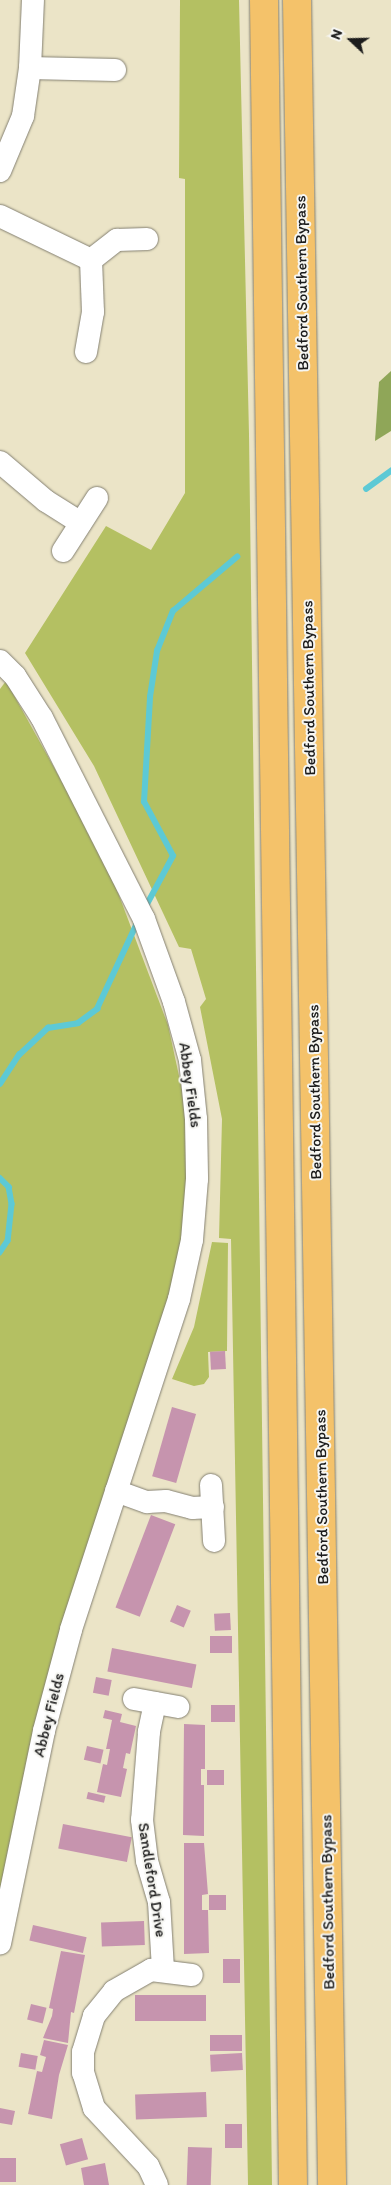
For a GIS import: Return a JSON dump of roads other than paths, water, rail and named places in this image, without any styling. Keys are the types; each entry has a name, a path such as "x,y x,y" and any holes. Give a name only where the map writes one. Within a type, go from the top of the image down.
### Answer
{"highway":[{"name":"Bedford Southern Bypass","path":"264,0 294,2185"},
{"name":"Bedford Southern Bypass","path":"297,0 332,2185"}],"street":[{"path":"0,171 7,136 22,116 30,68 33,0"},
{"path":"30,68 114,70"},
{"path":"0,216 91,260"},
{"path":"91,260 117,240 147,239"},
{"path":"86,352 93,312 91,260"},
{"path":"0,462 39,496 81,522"},
{"path":"63,551 97,498"},
{"name":"Abbey Fields","path":"0,1944 44,1731 81,1595 179,1299 192,1240 197,1179 196,1119 190,1060 174,1002 144,919 42,718 7,668"},
{"path":"116,1491 147,1502 166,1501 192,1508 212,1496 214,1541"},
{"name":"Sandleford Drive","path":"163,1969 159,1902 147,1861 142,1820 149,1732 144,1701 178,1707"},
{"path":"156,2185 148,2166 94,2108 83,2073 83,2052 94,2016 114,1991 134,1977 163,1969 192,1975"}],"waterway":[{"path":"366,489 391,471"},
{"path":"145,908 173,856 144,802 150,697 157,651 173,611 237,557"},
{"path":"0,1084 19,1055 48,1028 78,1023 97,1009 138,921"},
{"path":"0,1178 9,1187 12,1204 8,1241 0,1253"}]}
